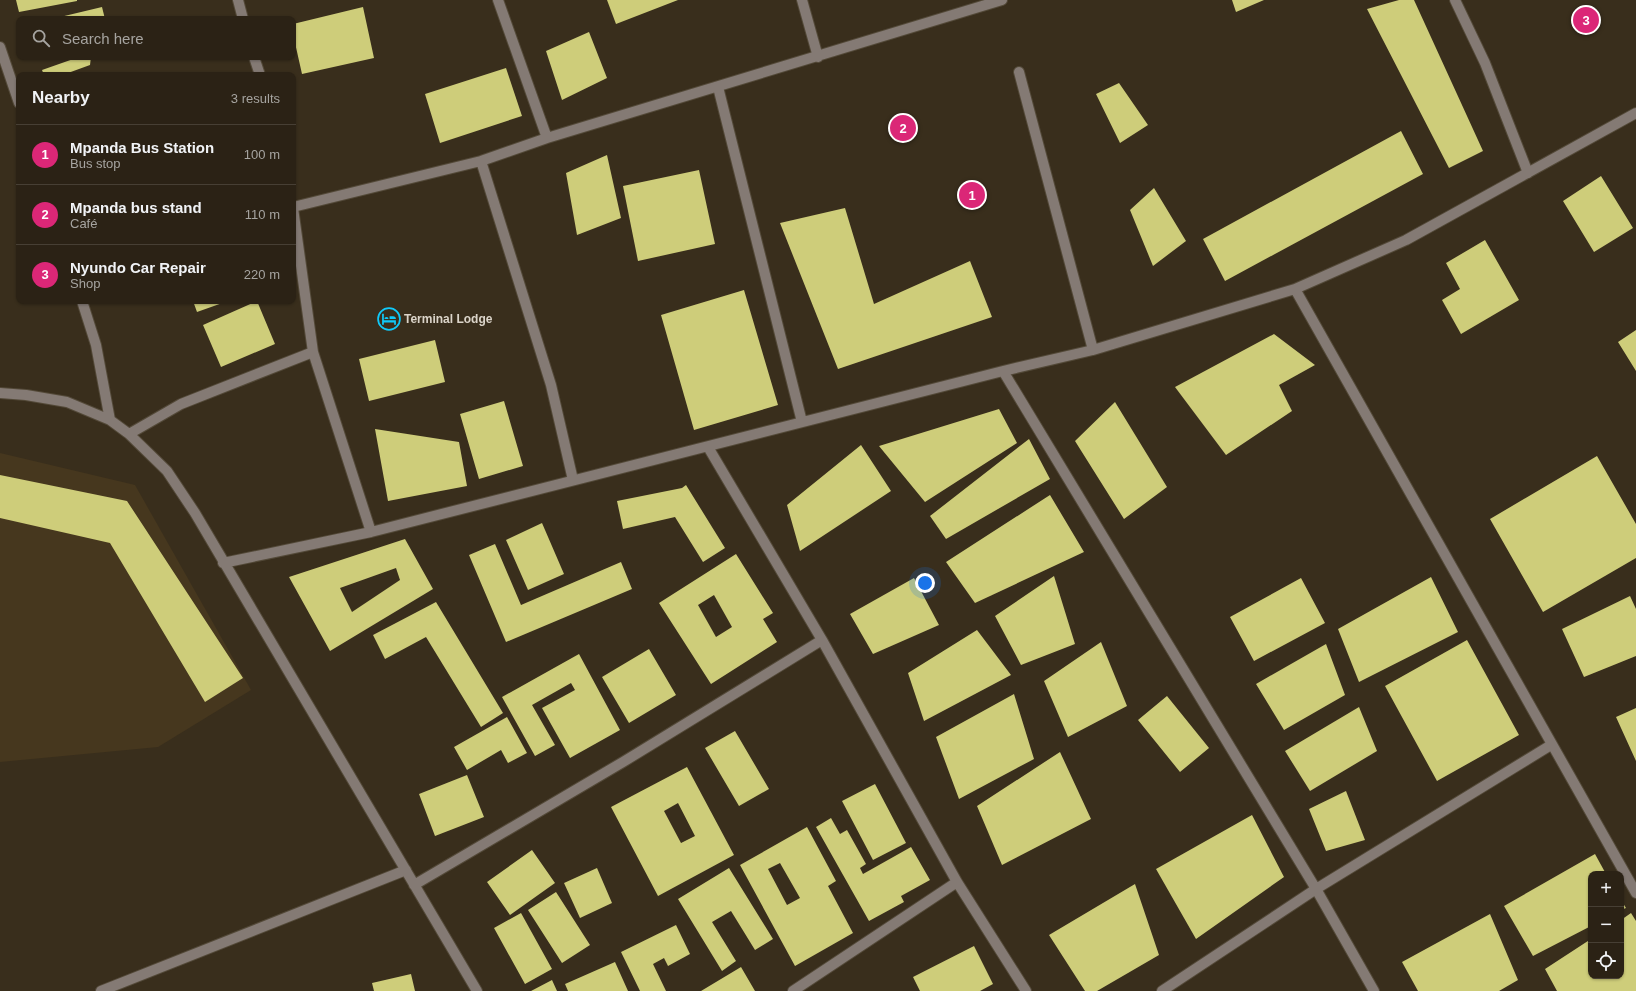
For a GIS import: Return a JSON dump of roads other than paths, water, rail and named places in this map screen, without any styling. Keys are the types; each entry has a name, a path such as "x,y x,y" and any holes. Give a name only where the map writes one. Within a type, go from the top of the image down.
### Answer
{"street":[{"path":"238,0 242,16"},
{"path":"498,0 547,138"},
{"path":"802,0 818,57"},
{"path":"296,207 481,161 547,138 1002,0"},
{"path":"1454,0 1485,63 1528,173"},
{"path":"0,47 16,94"},
{"path":"255,60 259,72"},
{"path":"1019,72 1093,350"},
{"path":"718,87 802,422"},
{"path":"223,563 371,532 1003,371 1093,350 1295,289 1406,240 1636,113"},
{"path":"481,161 551,385 573,480"},
{"path":"296,230 313,352 371,532"},
{"path":"1295,289 1551,745 1636,893"},
{"path":"83,304 96,345 110,420"},
{"path":"129,434 181,404 313,352"},
{"path":"1003,371 1316,889 1374,991"},
{"path":"0,393 26,394 67,402 110,420 129,434 167,471 195,513 223,563 477,991"},
{"path":"708,447 822,640 957,882 1026,991"},
{"path":"414,885 623,762 822,640"},
{"path":"1162,991 1316,889 1551,745"},
{"path":"101,991 406,870"},
{"path":"793,991 957,882"}],"place":[{"name":"Nyundo Car Repair","path":"1586,20"},
{"name":"Mpanda bus stand","path":"903,128"},
{"name":"Mpanda Bus Station","path":"972,195"},
{"name":"Terminal Lodge","path":"389,319"}]}
